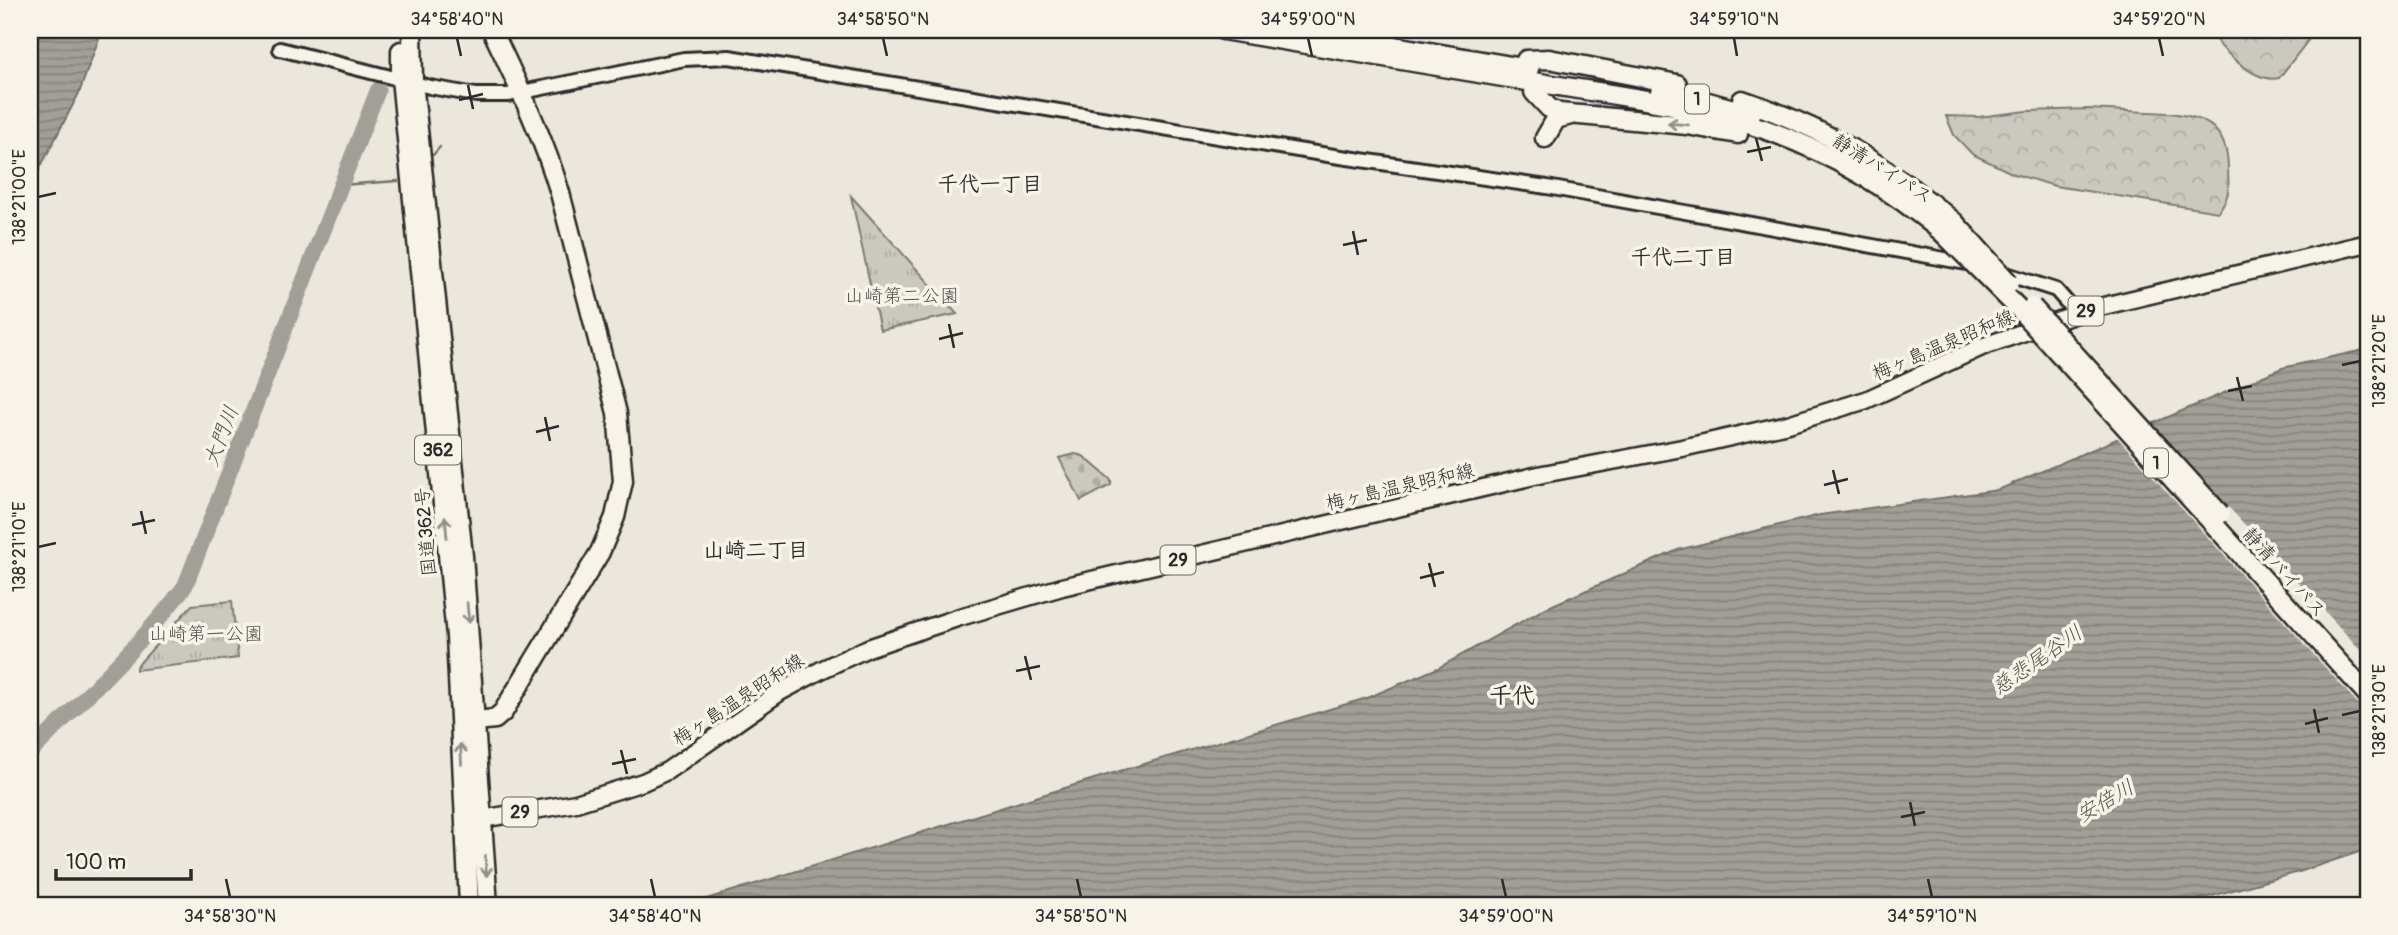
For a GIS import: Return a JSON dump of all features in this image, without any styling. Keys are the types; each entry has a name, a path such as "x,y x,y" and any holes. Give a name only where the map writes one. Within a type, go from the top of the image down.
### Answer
{"highway":[{"name":"国道362号","path":"401,30 457,494 488,905"},
{"name":"国道362号","path":"412,30 407,80 456,636 469,905"},
{"path":"476,721 495,719 503,712 585,578 615,517 622,481 617,413 552,164 492,30"},
{"name":"静清バイパス","path":"1223,30 1664,105 1763,129 1842,164 1946,228 2009,284 2368,678"},
{"name":"静清バイパス","path":"1301,30 1545,83"},
{"path":"1526,60 1549,59 1714,91 1752,103 1840,140 1912,187 1946,228"},
{"path":"1545,83 1554,111 1716,129 1789,148 1847,173 1946,228"},
{"path":"1545,138 1556,119 1571,115"},
{"name":"静清バイパス","path":"1946,228 1962,252 2019,309 2368,695"}],"main road":[{"name":"梅ヶ島温泉昭和線","path":"465,827 576,803 643,782 674,766 780,692 823,669 868,648 960,617 1062,587 1371,514 1543,474 1682,448 1788,424 1866,400 1984,346 2077,314 2368,243"}],"street":[{"path":"280,49 476,94 508,95 684,60 729,57 773,63 1334,156 1547,187 1893,248 1968,263 2044,285 2056,290 2077,314"}],"green space":[{"path":"2209,30 2316,30 2279,78 2270,78 2259,76 2239,63"},
{"path":"2088,109 2177,114 2213,127 2226,150 2228,167 2227,195 2218,212 2055,186 2014,174 1972,154 1954,135 1946,116 1978,117 2027,111"},
{"name":"山崎第二公園","path":"851,196 957,314 880,330"},
{"path":"1075,454 1083,456 1111,480 1111,485 1081,501 1059,458"},
{"name":"山崎第一公園","path":"232,601 238,658 136,670 192,605"}],"water":[{"path":"30,30 102,30 79,93 30,187"},
{"path":"2368,349 2368,849 2299,872 2179,905 687,905 1367,698 1438,668 1546,608 1678,550 1820,515 1998,490 2282,368"}],"pier":[{"path":"2149,421 2368,658 2368,715 2116,436"}],"waterway":[{"name":"大門川","path":"30,753 130,651 185,586 378,90"},
{"path":"433,155 440,147"},
{"path":"340,185 398,181"}],"district":[{"name":"千代一丁目","path":"990,184"},
{"name":"千代二丁目","path":"1683,257"},
{"name":"山崎二丁目","path":"756,550"},
{"name":"千代","path":"1512,695"}],"water label":[{"name":"慈悲尾谷川","path":"2037,660"},
{"name":"安倍川","path":"2105,801"}]}
